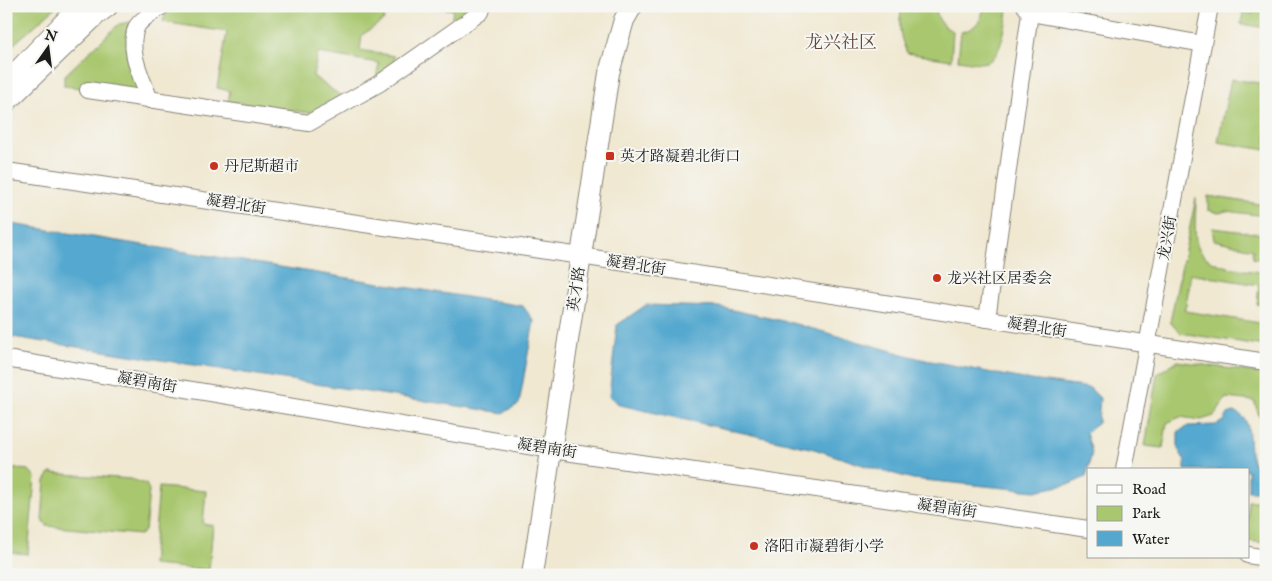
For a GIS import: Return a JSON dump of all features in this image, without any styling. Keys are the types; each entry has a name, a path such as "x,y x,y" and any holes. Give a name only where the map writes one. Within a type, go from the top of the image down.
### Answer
{"main road":[{"path":"6,82 80,6"},
{"path":"6,102 96,15 108,6"},
{"name":"英才路","path":"532,575 603,66 622,6"},
{"name":"英才路","path":"577,256 610,73 624,20 632,6"},
{"name":"英才路","path":"525,575 549,449"}],"street":[{"path":"150,100 135,59 134,42 137,26 148,15 162,6"},
{"path":"88,90 309,123 380,83 482,12 483,6"},
{"name":"龙兴街","path":"1124,468 1210,6"},
{"path":"987,319 1028,10 1202,44"},
{"name":"凝碧北街","path":"6,171 577,256 1266,362"},
{"name":"凝碧南街","path":"6,360 549,449 1087,529"},
{"path":"1250,555 1266,558"}],"green space":[{"path":"6,6 57,6 6,51"},
{"path":"176,6 387,6 384,20 362,35 360,50 394,56 394,65 376,78 379,63 318,53 313,76 341,96 310,113 228,101 230,91 217,88 227,32 163,22 165,15"},
{"path":"429,6 476,6 451,24 453,10"},
{"path":"902,6 936,6 940,22 953,31 951,60 907,53 900,30"},
{"path":"994,6 1009,6 1001,44 994,57 989,61 978,63 958,60 961,32 975,25 983,11"},
{"path":"1254,6 1266,6 1266,28 1241,24 1243,12 1253,14"},
{"path":"130,22 138,84 136,91 131,94 64,86 64,76 119,24"},
{"path":"1231,79 1266,84 1266,150 1218,142"},
{"path":"1208,196 1266,205 1266,216 1226,211 1219,213 1208,210"},
{"path":"1196,198 1195,236 1200,250 1206,257 1225,266 1266,273 1266,305 1257,304 1259,285 1191,274 1185,311 1266,324 1266,346 1180,333 1170,322"},
{"path":"1266,219 1266,260 1253,258 1253,249 1214,240 1212,228 1263,234"},
{"path":"1177,361 1266,374 1266,449 1258,441 1261,421 1254,401 1226,398 1214,416 1201,420 1180,417 1167,423 1163,448 1145,446 1157,374"},
{"path":"6,468 29,470 35,477 28,554 6,552"},
{"path":"50,473 131,479 146,484 149,491 145,531 140,535 47,526 42,520 45,481"},
{"path":"159,487 206,491 203,524 213,525 209,570 152,565"},
{"path":"1250,501 1266,501 1266,543 1250,541"}],"water":[{"path":"6,223 523,306 534,321 519,404 503,413 6,336"},
{"path":"646,305 719,307 792,323 921,359 1024,379 1090,388 1100,398 1098,423 1086,433 1092,452 1086,477 1070,484 1035,491 913,479 814,449 620,405 609,396 617,325"},
{"path":"1233,412 1240,415 1247,424 1250,453 1253,463 1257,468 1266,473 1266,491 1250,491 1250,468 1185,468 1185,461 1178,449 1178,432 1188,426 1216,425 1224,421 1228,414"}],"place":[{"name":"英才路凝碧北街口","path":"610,156"},
{"name":"丹尼斯超市","path":"214,166"},
{"name":"龙兴社区居委会","path":"937,278"},
{"name":"洛阳市凝碧街小学","path":"754,546"}],"district":[{"name":"龙兴社区","path":"841,42"}]}
